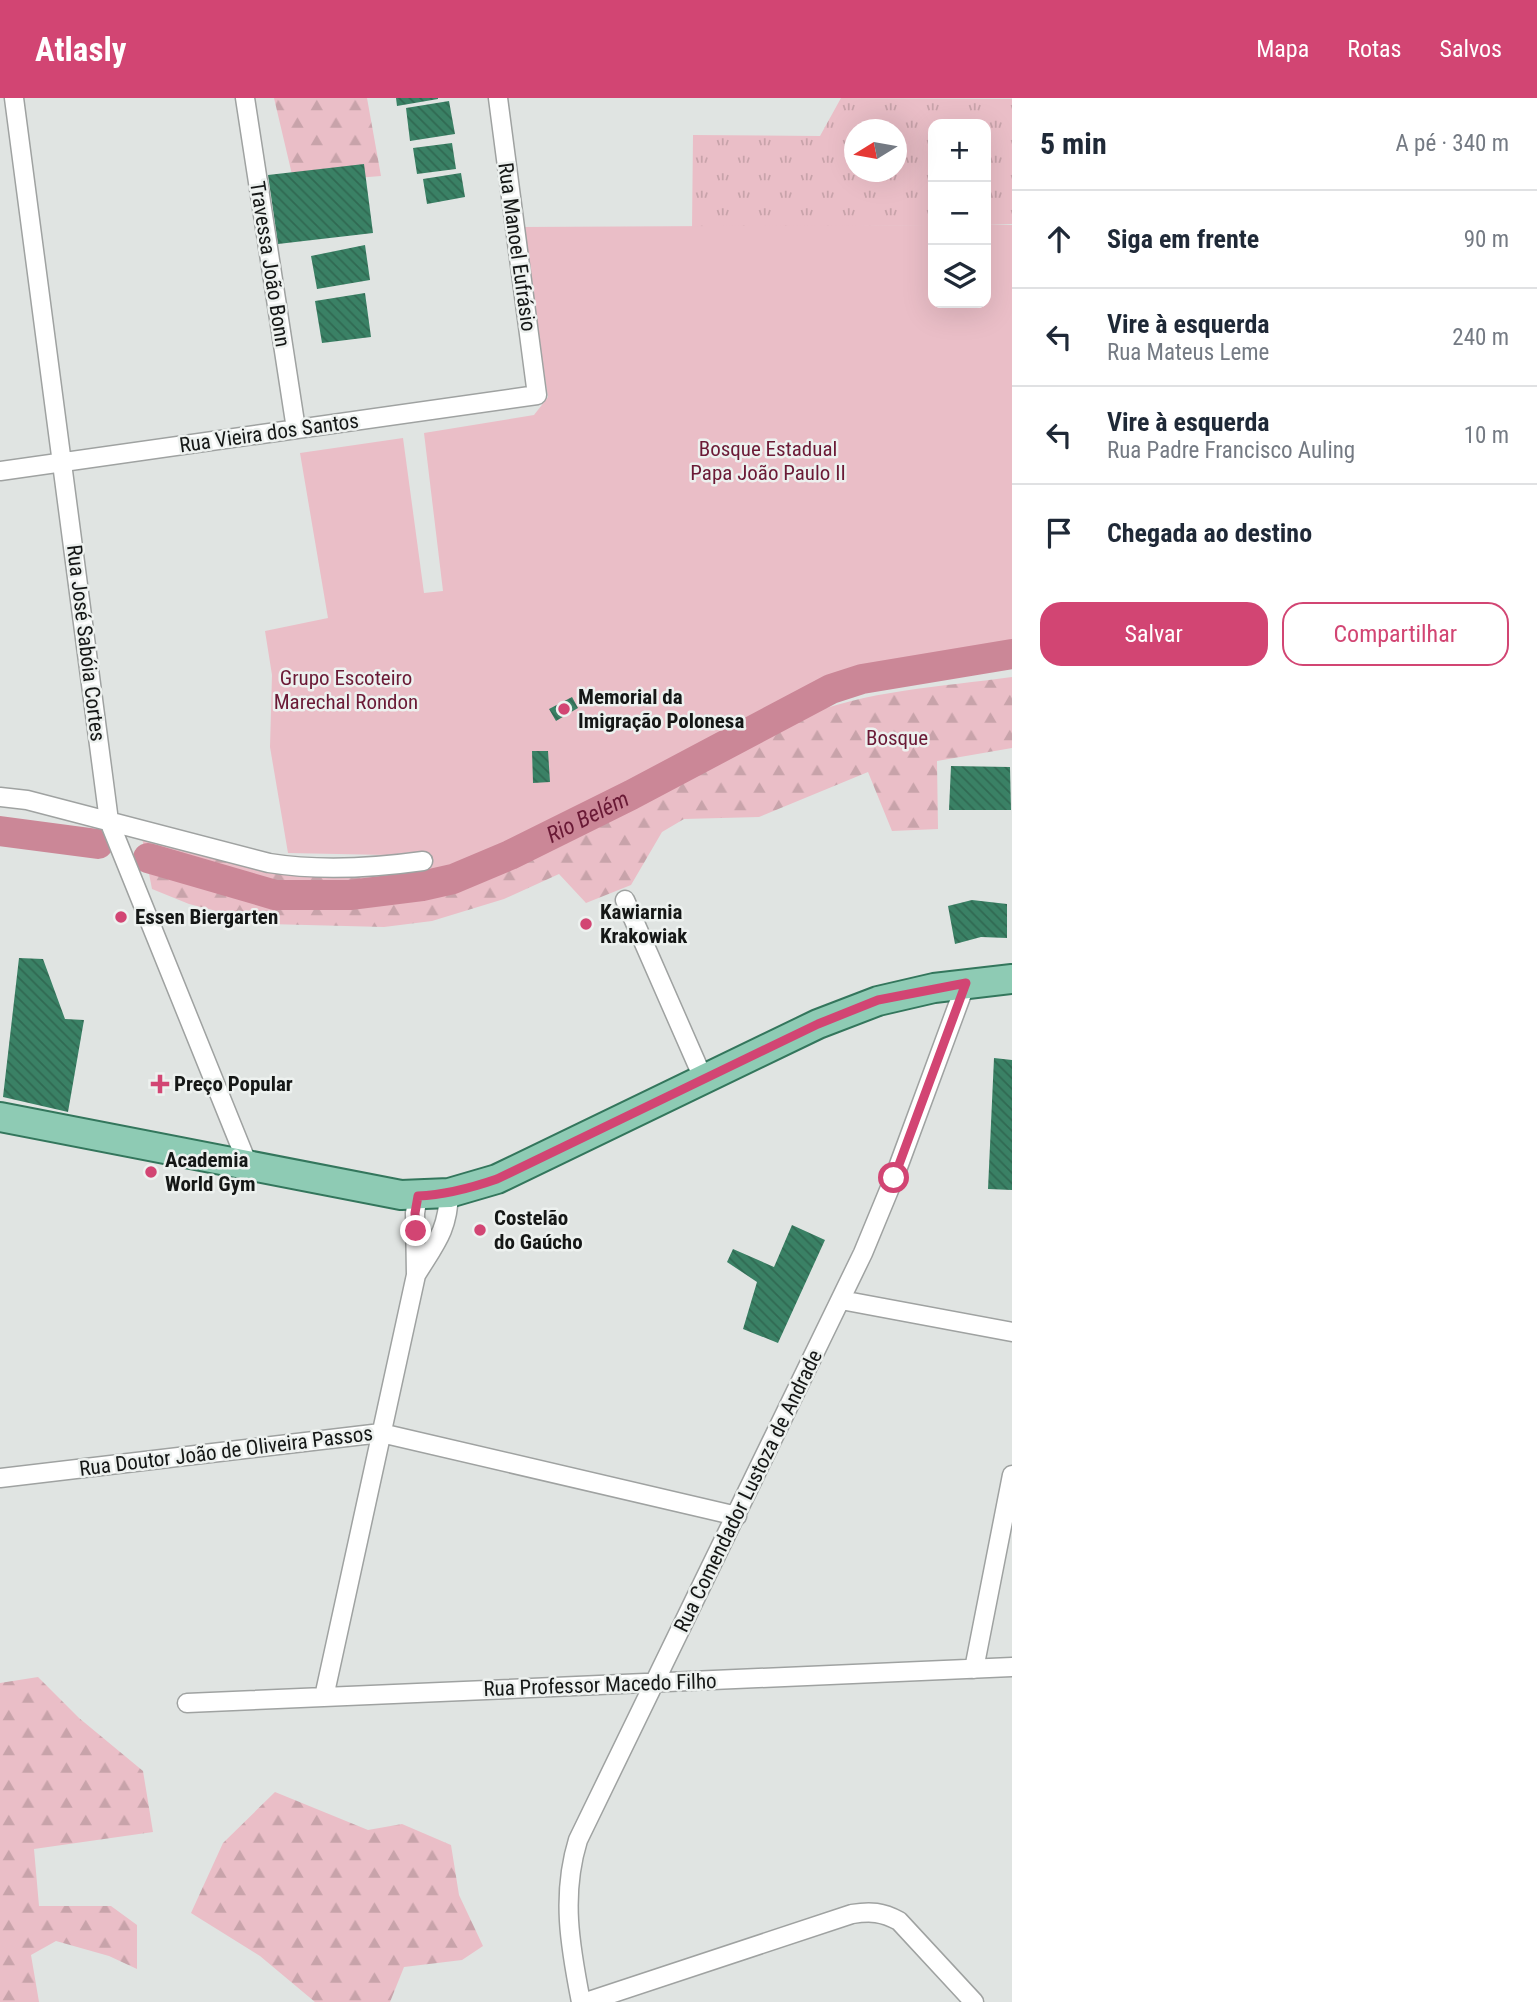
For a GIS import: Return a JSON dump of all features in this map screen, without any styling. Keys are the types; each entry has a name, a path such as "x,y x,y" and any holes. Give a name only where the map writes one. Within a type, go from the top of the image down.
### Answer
{"main road":[{"path":"0,1117 401,1195 449,1193 497,1179 703,1078 818,1024 878,1000 966,983 1012,979"}],"street":[{"name":"Rua José Sabóia Cortes","path":"14,98 109,821 248,1165"},
{"name":"Travessa João Bonn","path":"245,98 296,429"},
{"name":"Rua Manoel Eufrásio","path":"498,98 537,395"},
{"name":"Rua Vieira dos Santos","path":"0,471 537,395"},
{"path":"0,797 27,800 256,860 290,866 393,865 423,861"},
{"path":"625,900 703,1078"},
{"name":"Rua Comendador Lustoza de Andrade","path":"581,2002 567,1918 572,1861 586,1820 841,1300 894,1178 966,983"},
{"path":"416,1275 443,1232 449,1211 449,1193"},
{"path":"324,1697 416,1275 415,1213 418,1196"},
{"path":"841,1300 1012,1332"},
{"name":"Rua Doutor João de Oliveira Passos","path":"0,1478 381,1433 737,1516"},
{"path":"974,1669 1012,1475"},
{"name":"Rua Professor Macedo Filho","path":"187,1703 1012,1667"},
{"path":"586,2002 852,1914 868,1912 883,1913 899,1921 974,2002"}],"green space":[{"path":"274,98 367,98 381,176 294,183"},
{"path":"841,98 1012,99 1012,224 991,225 991,119 928,119 928,225 692,228 693,135 820,136"},
{"name":"Bosque Estadual Papa João Paulo II","path":"928,225 928,308 991,308 991,225 1012,225 1012,648 868,669 828,683 682,760 499,851 445,872 412,877 413,852 387,855 288,853 270,747 272,675 265,631 328,618 300,453 403,438 424,593 443,591 424,433 534,415 548,397 522,227"},
{"name":"Bosque","path":"1012,677 1012,748 937,761 938,829 892,831 868,772 759,817 684,819 662,832 631,885 586,903 559,874 504,899 432,921 384,927 268,924 189,904 152,889 142,838 203,850 399,870 408,895 477,875 543,848 799,718 877,695"},
{"path":"38,1677 79,1718 143,1771 153,1832 34,1849 39,1906 111,1906 137,1925 137,1969 109,1956 56,1941 31,1955 39,2002 0,2002 0,1683"},
{"path":"275,1792 368,1830 402,1824 451,1845 459,1895 483,1946 462,1960 404,1967 390,2002 315,2002 260,1956 191,1913 223,1843"}],"building":[{"path":"396,98 438,98 438,99 397,106"},
{"path":"449,101 455,134 410,141 406,108"},
{"path":"452,143 456,169 417,174 413,148"},
{"path":"364,164 373,233 278,244 268,175"},
{"path":"461,173 465,197 427,204 423,179"},
{"path":"365,245 370,280 317,289 311,256"},
{"path":"365,293 371,337 322,343 315,301"},
{"name":"Memorial da Imigração Polonesa","path":"572,697 578,708 556,721 549,709"},
{"path":"532,751 548,751 550,782 533,783"},
{"path":"951,766 1010,767 1011,810 949,810"},
{"path":"972,900 1007,904 1007,938 981,937 955,944 948,906"},
{"path":"19,958 43,959 65,1019 84,1020 68,1112 3,1097"},
{"path":"994,1058 1012,1060 1012,1190 988,1189"},
{"path":"792,1225 825,1240 778,1343 743,1329 757,1282 727,1262 733,1249 774,1267"}],"waterway":[{"name":"Rio Belém","path":"148,858 275,895 350,895 422,886 453,879 510,855 631,795 831,689 862,679 1012,654"},
{"name":"Rio Belém","path":"0,831 98,844"}],"place":[{"name":"Memorial da Imigração Polonesa","path":"564,709"},
{"name":"Essen Biergarten","path":"121,917"},
{"name":"Kawiarnia Krakowiak","path":"586,924"},
{"name":"Preço Popular","path":"160,1084"},
{"name":"Academia World Gym","path":"151,1172"},
{"name":"Costelão do Gaúcho","path":"480,1230"}],"route":[{"path":"416,1231 414,1220 418,1196 449,1193 497,1179 703,1078 847,1012 906,993 966,983 894,1178"}],"park label":[{"name":"Grupo Escoteiro Marechal Rondon","path":"346,690"}]}
